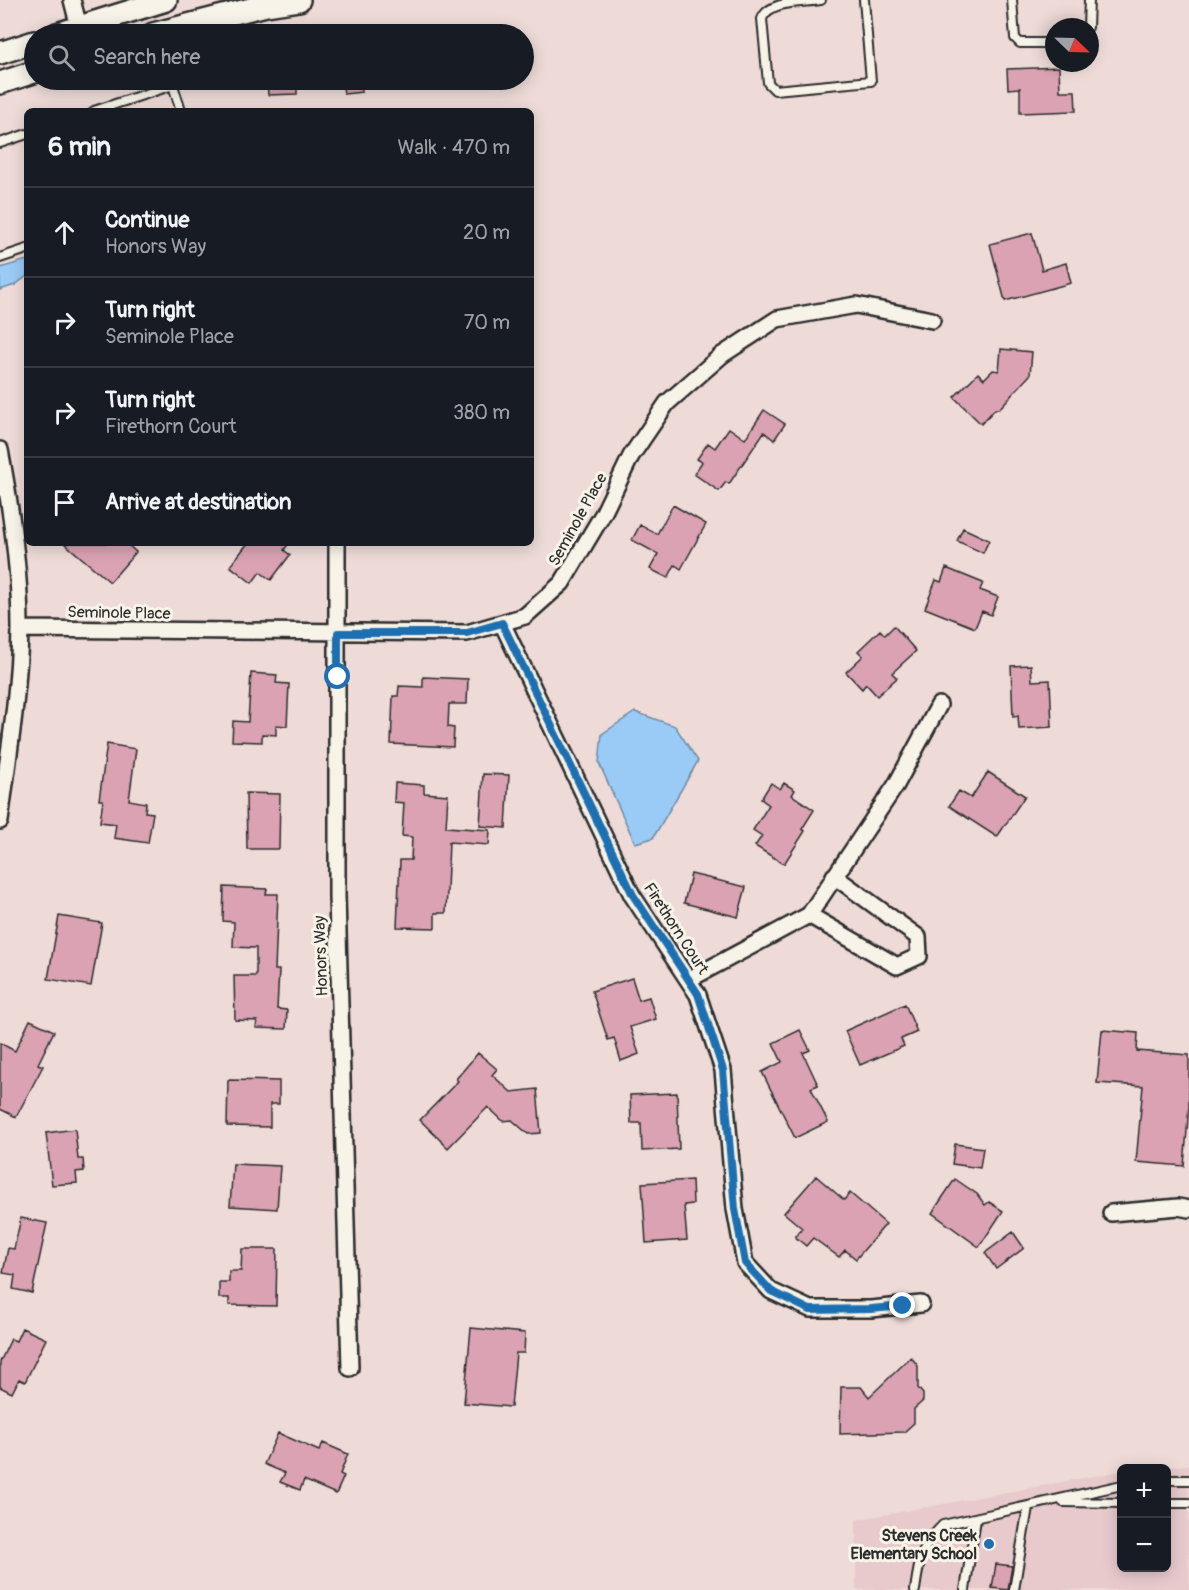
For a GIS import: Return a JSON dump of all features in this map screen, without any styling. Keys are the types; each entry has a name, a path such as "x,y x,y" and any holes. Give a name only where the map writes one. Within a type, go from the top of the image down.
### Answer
{"main road":[{"path":"89,24 166,0"},
{"path":"192,24 266,5 299,0"},
{"path":"0,53 24,45"},
{"path":"0,83 24,75"}],"street":[{"path":"72,0 78,24"},
{"name":"Seminole Place","path":"20,628 467,633 525,616 562,583 603,514 631,456 667,403 722,355 777,319 856,305 932,320"},
{"path":"0,450 11,511 20,628 13,717 0,821"},
{"name":"Honors Way","path":"337,546 337,897 350,1368"},
{"name":"Firethorn Court","path":"502,623 633,895 698,994 723,1070 735,1209 745,1263 771,1291 810,1310 871,1309 921,1304"},
{"path":"688,980 809,915 896,785 939,705"},
{"path":"809,915 897,966 919,956 918,937 834,876"},
{"path":"1111,1213 1178,1207 1189,1209"}],"lane":[{"path":"821,0 773,7 765,12 762,20 768,83 776,90 872,81 864,0"},
{"path":"1012,0 1015,38 1020,43 1045,43"},
{"path":"1088,18 1089,0"},
{"path":"103,108 157,90"},
{"path":"174,90 180,108"},
{"path":"0,143 24,135"},
{"path":"0,258 24,250"},
{"path":"1171,1480 1189,1480"},
{"path":"915,1590 920,1555 931,1536 943,1525 1117,1486"},
{"path":"1050,1502 1117,1503"},
{"path":"1171,1503 1189,1503"},
{"path":"1014,1590 1028,1507"},
{"path":"965,1590 976,1519"}],"shaded area":[{"name":"Stevens Creek Elementary School","path":"1189,1465 1189,1590 856,1590 856,1520 1117,1472 1117,1572 1171,1572 1171,1466"}],"water":[{"path":"24,261 24,278 15,285 0,290 0,268"},
{"path":"635,712 675,726 698,761 653,838 635,843 599,763 602,734"}],"building":[{"path":"1045,68 1045,72 1059,72 1060,91 1075,91 1076,111 1020,113 1020,88 1008,89 1007,69"},
{"path":"268,90 297,90 297,94 268,95"},
{"path":"343,90 362,90 362,92 344,94"},
{"path":"1032,233 1042,270 1066,263 1071,283 1005,301 990,244"},
{"path":"1001,349 1032,352 1030,375 999,409 995,409 981,424 954,397 978,373 984,379 993,370 999,371"},
{"path":"764,410 785,424 774,440 764,432 729,484 726,482 719,491 694,474 702,462 697,459 708,443 715,448 729,428 745,439"},
{"path":"673,505 706,524 681,569 675,565 668,578 650,569 658,554 632,540 640,525 657,534"},
{"path":"963,528 989,540 983,553 957,541"},
{"path":"68,546 129,546 136,552 110,582"},
{"path":"246,546 287,546 284,550 290,555 271,580 260,572 252,583 230,566"},
{"path":"946,568 983,583 980,590 998,597 991,615 982,611 975,628 925,608 936,580 941,582"},
{"path":"894,626 916,651 892,673 897,678 877,696 866,684 862,689 846,672 863,656 858,651 880,630 885,635"},
{"path":"1031,665 1032,681 1050,680 1052,727 1019,729 1018,716 1013,717 1011,666"},
{"path":"251,673 277,675 276,683 289,684 287,726 276,725 276,735 262,734 262,742 232,741 233,721 248,722"},
{"path":"423,677 468,679 467,704 449,704 448,727 454,728 453,747 391,744 393,696 398,696 399,686 423,687"},
{"path":"107,744 136,749 129,800 146,803 145,812 153,813 148,843 114,838 116,824 100,822 103,800 99,800"},
{"path":"988,772 1025,796 997,837 949,806 959,791 971,798"},
{"path":"483,774 509,775 506,828 480,826"},
{"path":"395,783 424,785 424,793 448,795 446,827 490,830 489,845 449,842 446,913 435,913 435,928 397,927 400,860 411,860 412,837 402,836 404,803 394,802"},
{"path":"771,783 780,789 784,783 795,790 792,795 814,810 802,829 805,831 784,864 755,846 762,836 753,830 769,805 761,799"},
{"path":"246,793 280,794 279,849 247,849"},
{"path":"691,874 746,887 738,917 684,903"},
{"path":"224,887 267,889 266,894 278,894 275,970 279,970 277,1009 287,1010 286,1029 256,1028 257,1021 235,1020 234,976 256,976 256,948 233,947 234,922 223,921"},
{"path":"59,916 102,923 91,986 48,979"},
{"path":"632,978 639,1000 649,997 656,1019 630,1027 639,1054 621,1061 614,1038 608,1040 592,991"},
{"path":"905,1004 917,1032 901,1039 904,1046 860,1065 845,1031"},
{"path":"30,1020 54,1031 38,1064 43,1066 16,1117 0,1109 0,1043 15,1051"},
{"path":"800,1030 810,1050 803,1053 818,1085 811,1088 828,1122 795,1138 762,1072 782,1062 773,1043"},
{"path":"1102,1030 1138,1033 1137,1051 1189,1055 1189,1106 1184,1166 1136,1162 1143,1086 1097,1083"},
{"path":"478,1053 497,1069 492,1075 511,1092 537,1089 541,1133 528,1134 512,1120 503,1121 488,1107 448,1148 420,1120 458,1081 456,1079"},
{"path":"228,1080 279,1081 279,1104 270,1104 270,1127 227,1126"},
{"path":"677,1093 679,1149 642,1151 641,1123 631,1123 630,1095"},
{"path":"75,1129 78,1159 83,1159 84,1171 76,1172 77,1183 52,1185 46,1133"},
{"path":"955,1144 983,1148 980,1168 952,1164"},
{"path":"233,1164 280,1166 277,1209 230,1206"},
{"path":"816,1176 844,1200 850,1193 886,1224 856,1259 845,1250 839,1257 813,1238 806,1246 795,1237 802,1228 784,1213"},
{"path":"955,1179 977,1194 985,1205 989,1202 1003,1211 979,1247 932,1213"},
{"path":"692,1180 693,1204 684,1205 687,1240 646,1243 642,1183"},
{"path":"21,1218 47,1223 32,1293 13,1289 15,1275 3,1273 8,1248 14,1249"},
{"path":"1013,1232 1024,1248 996,1269 985,1253"},
{"path":"242,1249 277,1249 276,1306 229,1305 229,1298 219,1298 219,1282 229,1282 229,1271 241,1271"},
{"path":"22,1328 46,1339 25,1382 19,1379 12,1393 0,1387 0,1362 11,1339 16,1341"},
{"path":"471,1328 525,1333 524,1353 516,1353 511,1407 464,1403"},
{"path":"911,1357 918,1366 918,1388 923,1394 923,1401 914,1409 914,1423 904,1432 840,1434 841,1387 861,1387 869,1397"},
{"path":"278,1433 319,1451 323,1443 348,1454 340,1474 344,1476 336,1494 304,1480 300,1490 280,1482 285,1473 264,1464"},
{"path":"996,1564 1012,1566 1008,1590 992,1588"}],"place":[{"name":"Stevens Creek Elementary School","path":"989,1544"}],"route":[{"path":"338,677 338,633 467,633 502,623 532,690 633,895 698,994 723,1070 735,1209 745,1263 771,1291 810,1310 903,1306"}]}
